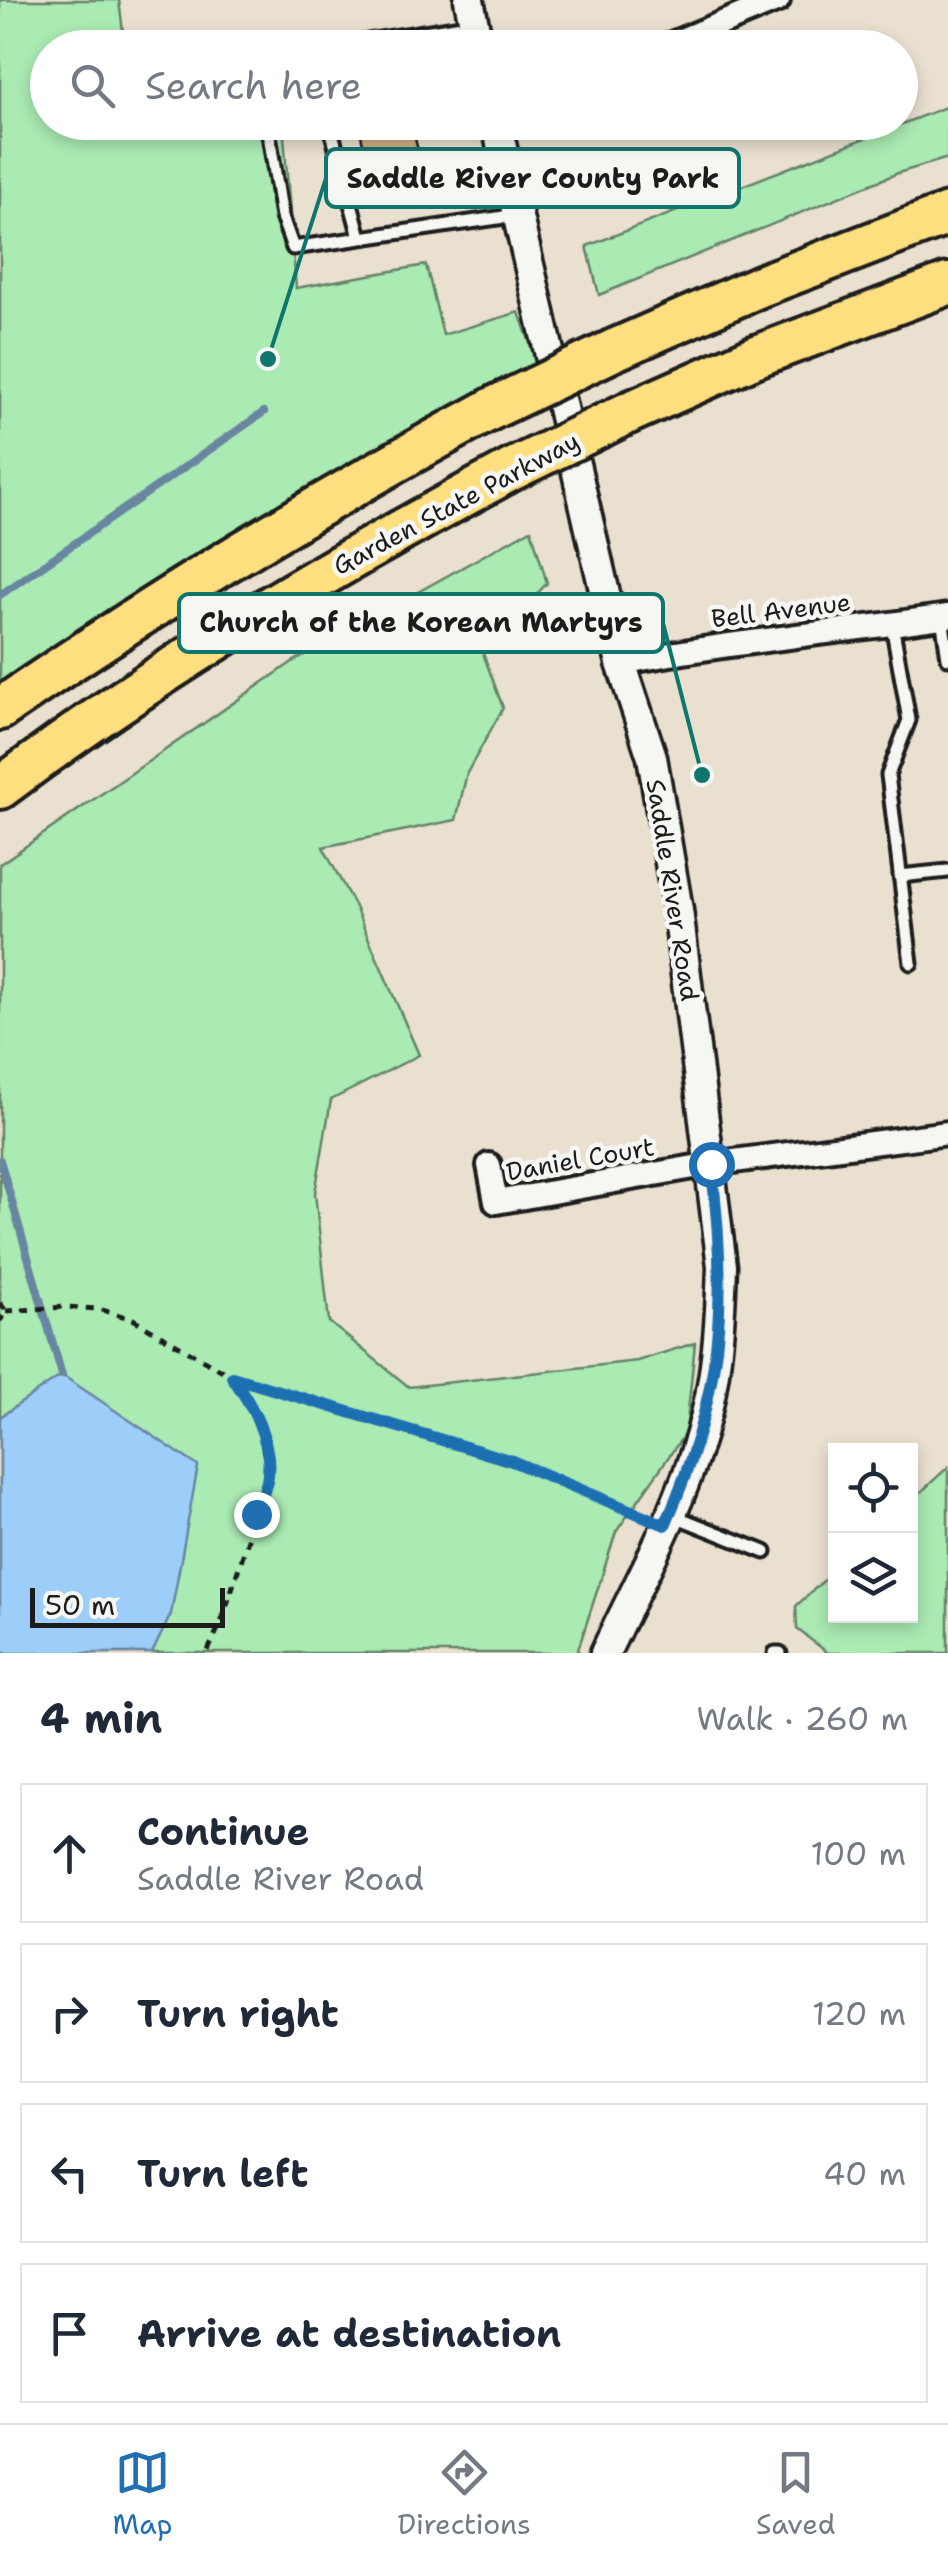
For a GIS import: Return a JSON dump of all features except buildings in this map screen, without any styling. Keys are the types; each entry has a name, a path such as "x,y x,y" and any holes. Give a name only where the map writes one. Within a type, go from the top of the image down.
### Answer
{"highway":[{"path":"0,709 110,633 233,557 362,479 495,407 760,286 948,214"},
{"name":"Garden State Parkway","path":"0,788 130,694 248,618 513,469 754,357 948,284"}],"street":[{"path":"706,30 778,0"},
{"name":"Saddle River Road","path":"500,140 620,663 652,757 678,910 722,1266 714,1379 701,1434 611,1650"},
{"name":"Bell Avenue","path":"620,663 714,644 945,617"},
{"path":"711,1164 948,1133"},
{"name":"Daniel Court","path":"489,1165 496,1202 711,1164"}],"lane":[{"path":"437,30 474,24"},
{"path":"271,140 282,217 293,248 518,215"},
{"path":"334,140 360,237"},
{"path":"945,617 948,658"},
{"path":"892,624 909,720 888,775 911,963"},
{"path":"900,876 948,871"},
{"path":"668,1519 766,1552"}],"path":[{"path":"0,1303 6,1311"},
{"path":"6,1311 66,1307 116,1314 157,1330 232,1377 512,1461 668,1519"},
{"path":"0,1321 6,1311"},
{"path":"207,1653 222,1620 268,1474 259,1426 247,1398 232,1377"}],"green space":[{"path":"0,0 119,0 123,30 30,30 30,140 284,140 296,288 426,265 443,335 519,312 544,383 0,698"},
{"path":"948,106 948,158 898,173 599,295 587,246 860,140 918,140 918,118"},
{"path":"531,529 547,583 483,653 503,708 467,773 456,820 323,847 355,907 419,1055 331,1100 315,1193 329,1322 409,1387 637,1361 695,1343 686,1432 616,1532 577,1653 0,1653 0,864 294,661"},
{"path":"948,1467 948,1653 828,1653 797,1629 796,1606 828,1576 828,1623 918,1623 918,1495"}],"water":[{"path":"62,1375 198,1466 171,1614 152,1653 0,1653 0,1417"}],"waterway":[{"path":"0,595 264,412"},
{"path":"0,1160 62,1375"}],"place":[{"name":"Saddle River County Park","path":"268,359"},
{"name":"Church of the Korean Martyrs","path":"702,775"}],"route":[{"path":"256,1514 268,1474 266,1455 247,1398 232,1377 512,1461 665,1525 701,1434 714,1379 722,1266 711,1164"}]}
